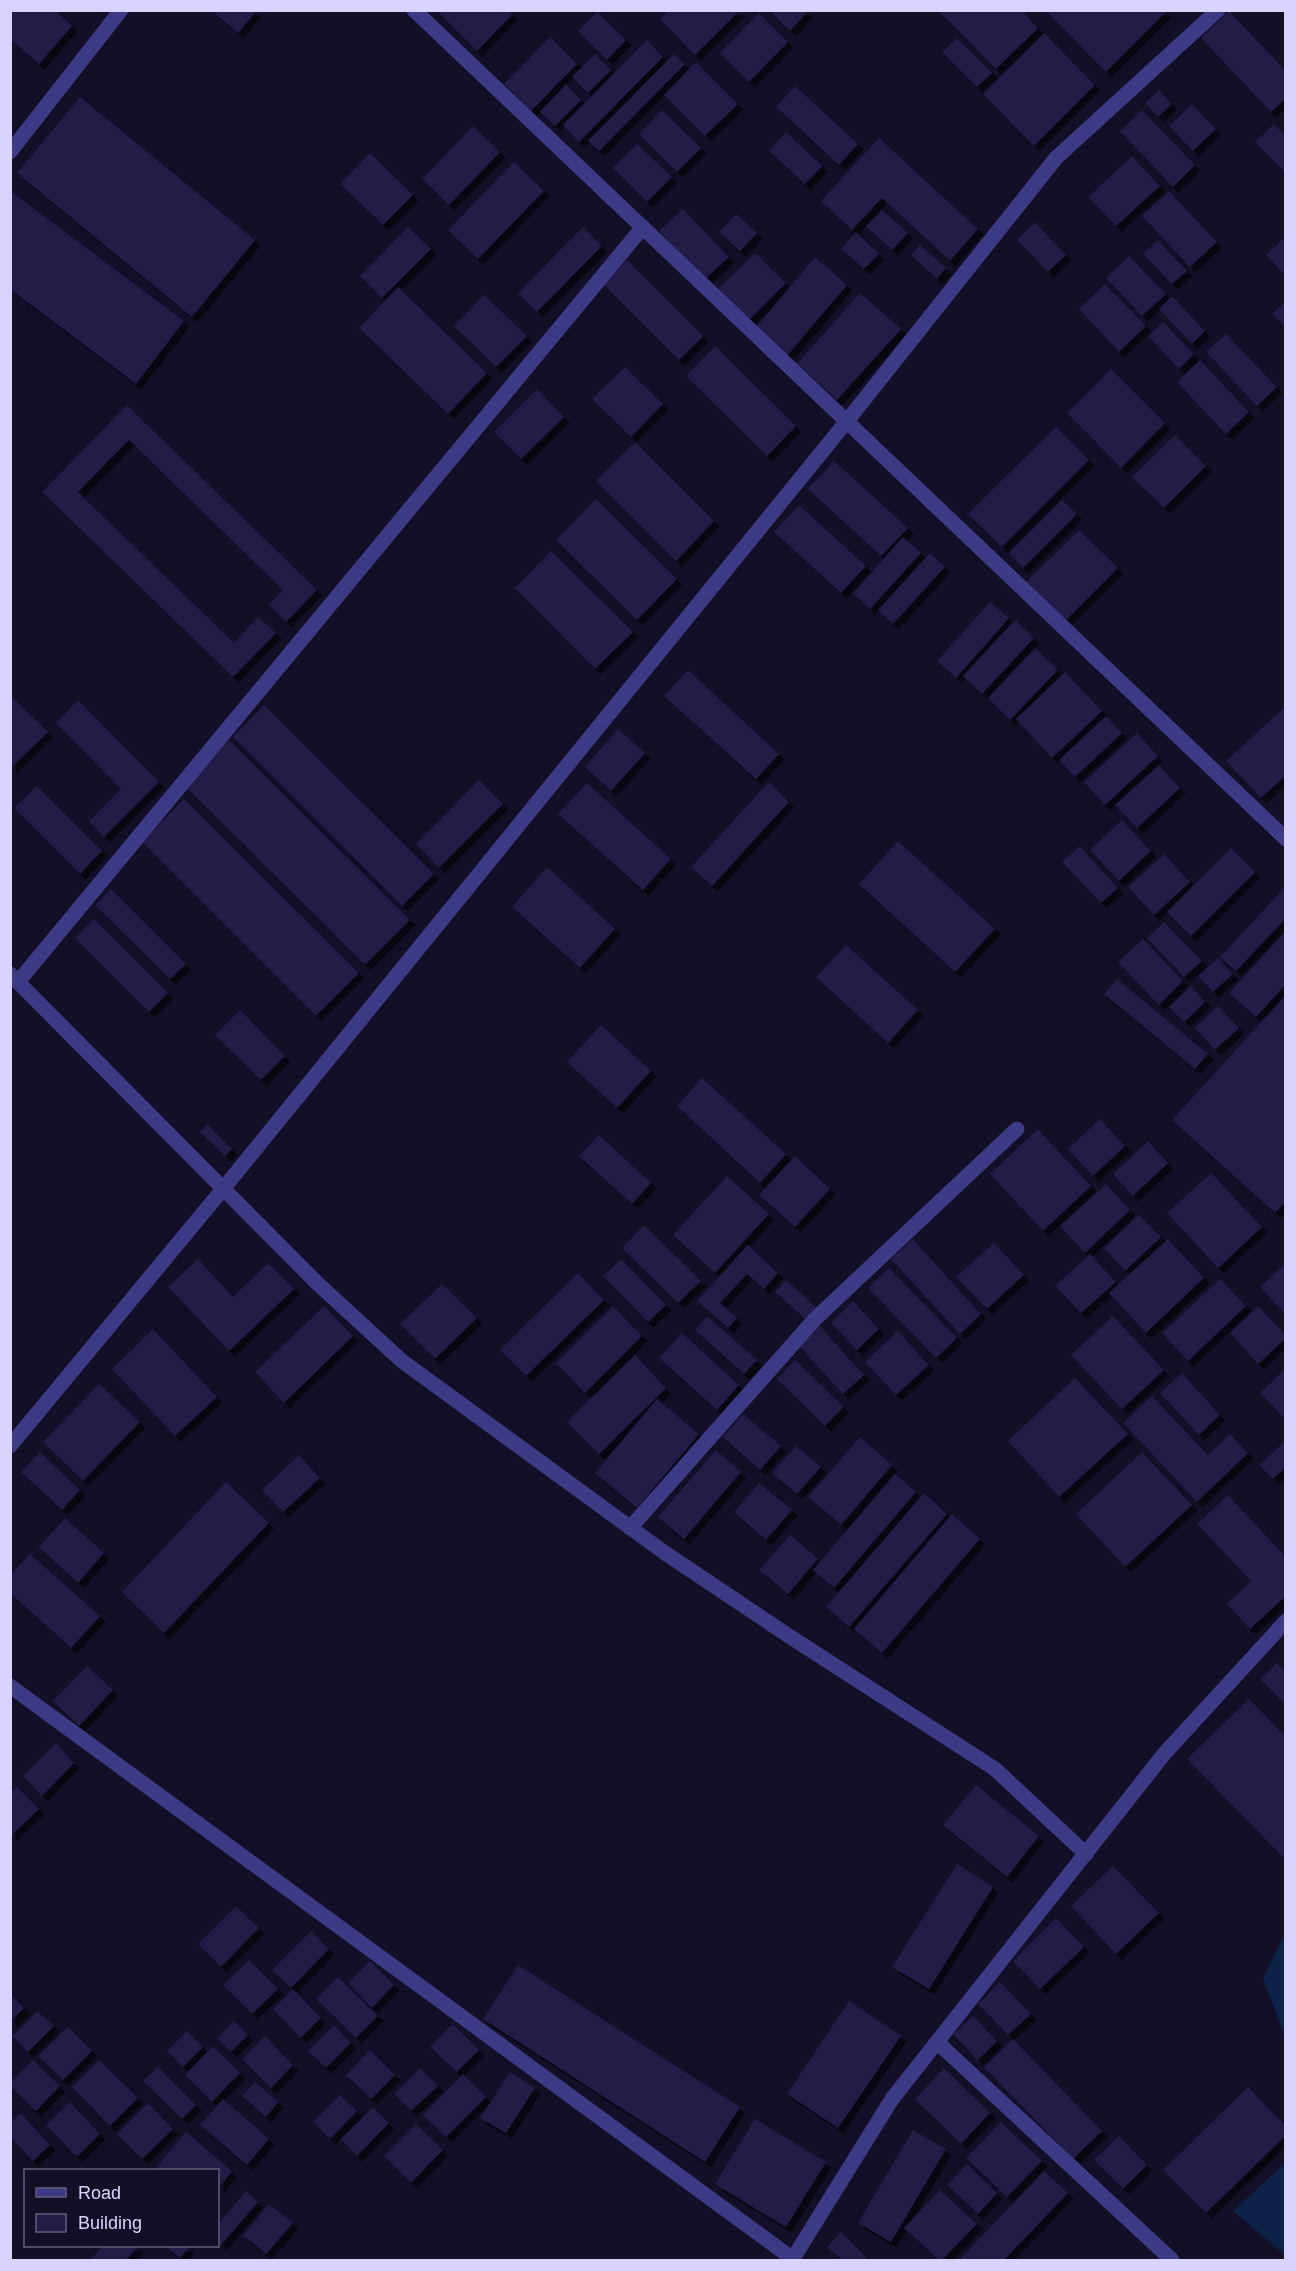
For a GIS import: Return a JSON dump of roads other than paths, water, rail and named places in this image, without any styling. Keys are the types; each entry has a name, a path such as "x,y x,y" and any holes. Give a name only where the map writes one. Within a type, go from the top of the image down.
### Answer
{"street":[{"path":"10,152 121,10"},
{"path":"414,10 1286,839"},
{"path":"10,1446 847,421 1056,158 1218,10"},
{"path":"643,228 14,978 317,1283 402,1361 630,1528 789,1636 995,1769 1086,1854"},
{"path":"630,1528 814,1319 1017,1129"},
{"path":"10,1686 792,2260 892,2099 1164,1754 1286,1621"},
{"path":"937,2042 1172,2260"}],"water":[{"path":"1285,1933 1285,2037 1263,1979"},
{"path":"1285,2163 1285,2255 1233,2211"}]}
